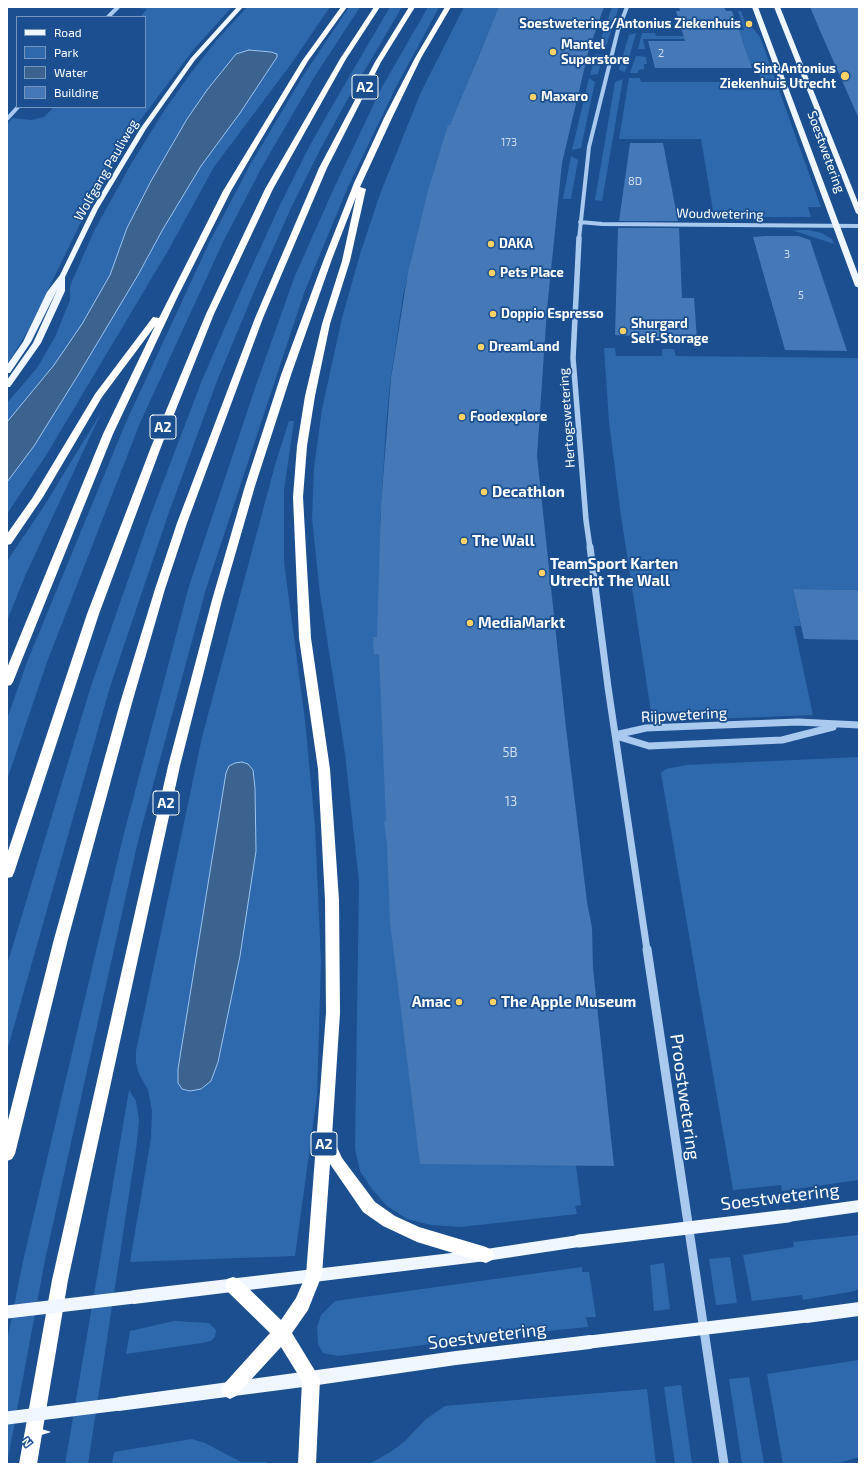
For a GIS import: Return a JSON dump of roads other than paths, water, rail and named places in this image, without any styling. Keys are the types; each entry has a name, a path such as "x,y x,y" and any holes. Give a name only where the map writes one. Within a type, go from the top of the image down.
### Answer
{"highway":[{"path":"7,682 103,447 147,349 227,191 305,61 344,7"},
{"name":"A2","path":"7,873 92,614 156,447 210,314 269,188 343,60 377,7"},
{"name":"A2","path":"7,1154 63,931 126,703 160,589 182,523 259,318 323,168 378,62 412,7"},
{"name":"A2","path":"28,1464 60,1280 96,1112 174,766 217,600 250,486 286,375 328,259 368,160 388,118 418,58 448,7"},
{"name":"A2","path":"230,1390 282,1333 302,1304 314,1275 333,1013 332,900 324,769 305,638 298,497 302,446 310,396 326,324 346,261 368,160"},
{"path":"7,542 38,497 98,396 174,296"},
{"name":"A2","path":"325,1138 338,1163 369,1207 389,1221 417,1234 486,1255"},
{"path":"233,1285 282,1333 311,1379 306,1464"}],"main road":[{"name":"Wolfgang Pauliweg","path":"7,371 27,342 51,292 62,276 95,209 143,129 194,59 240,7"},
{"name":"Soestwetering","path":"755,7 859,286"},
{"name":"Soestwetering","path":"776,7 859,213"},
{"name":"Wolfgang Pauliweg","path":"7,385 38,343 61,291 62,276"},
{"name":"Soestwetering","path":"7,1312 486,1255 579,1241 859,1206"},
{"name":"Soestwetering","path":"7,1418 230,1390 456,1358 859,1309"}],"street":[{"path":"109,16 118,7"},
{"name":"Hertogswetering","path":"615,735 586,520 574,366 580,222 588,147 618,30 628,7"},
{"path":"7,118 17,108"},
{"name":"Woudwetering","path":"580,222 602,224 859,226"},
{"name":"Rijpwetering","path":"615,735 646,728 798,722 839,726 859,725"},
{"name":"Rijpwetering","path":"615,735 649,746 782,740 839,726"},
{"name":"Proostwetering","path":"615,735 724,1464"}],"water":[{"path":"249,50 271,52 277,54 277,57 240,113 201,166 80,372 34,446 7,482 7,422 54,365 82,324 110,275 127,228 151,181 187,119 207,90 236,54"},
{"path":"242,762 248,764 253,770 255,788 256,851 240,956 218,1062 211,1081 201,1089 190,1091 182,1089 178,1083 178,1069 226,773 229,766"}],"place":[{"name":"Soestwetering/Antonius Ziekenhuis","path":"749,24"},
{"name":"Mantel Superstore","path":"553,52"},
{"name":"Sint Antonius Ziekenhuis Utrecht","path":"845,76"},
{"name":"Maxaro","path":"533,97"},
{"name":"DAKA","path":"491,244"},
{"name":"Pets Place","path":"492,273"},
{"name":"Doppio Espresso","path":"493,314"},
{"name":"Shurgard Self-Storage","path":"623,331"},
{"name":"DreamLand","path":"481,347"},
{"name":"Foodexplore","path":"462,417"},
{"name":"Decathlon","path":"484,492"},
{"name":"The Wall","path":"464,541"},
{"name":"TeamSport Karten Utrecht The Wall","path":"542,573"},
{"name":"MediaMarkt","path":"470,623"},
{"name":"Amac","path":"459,1002"},
{"name":"The Apple Museum","path":"493,1002"}]}
